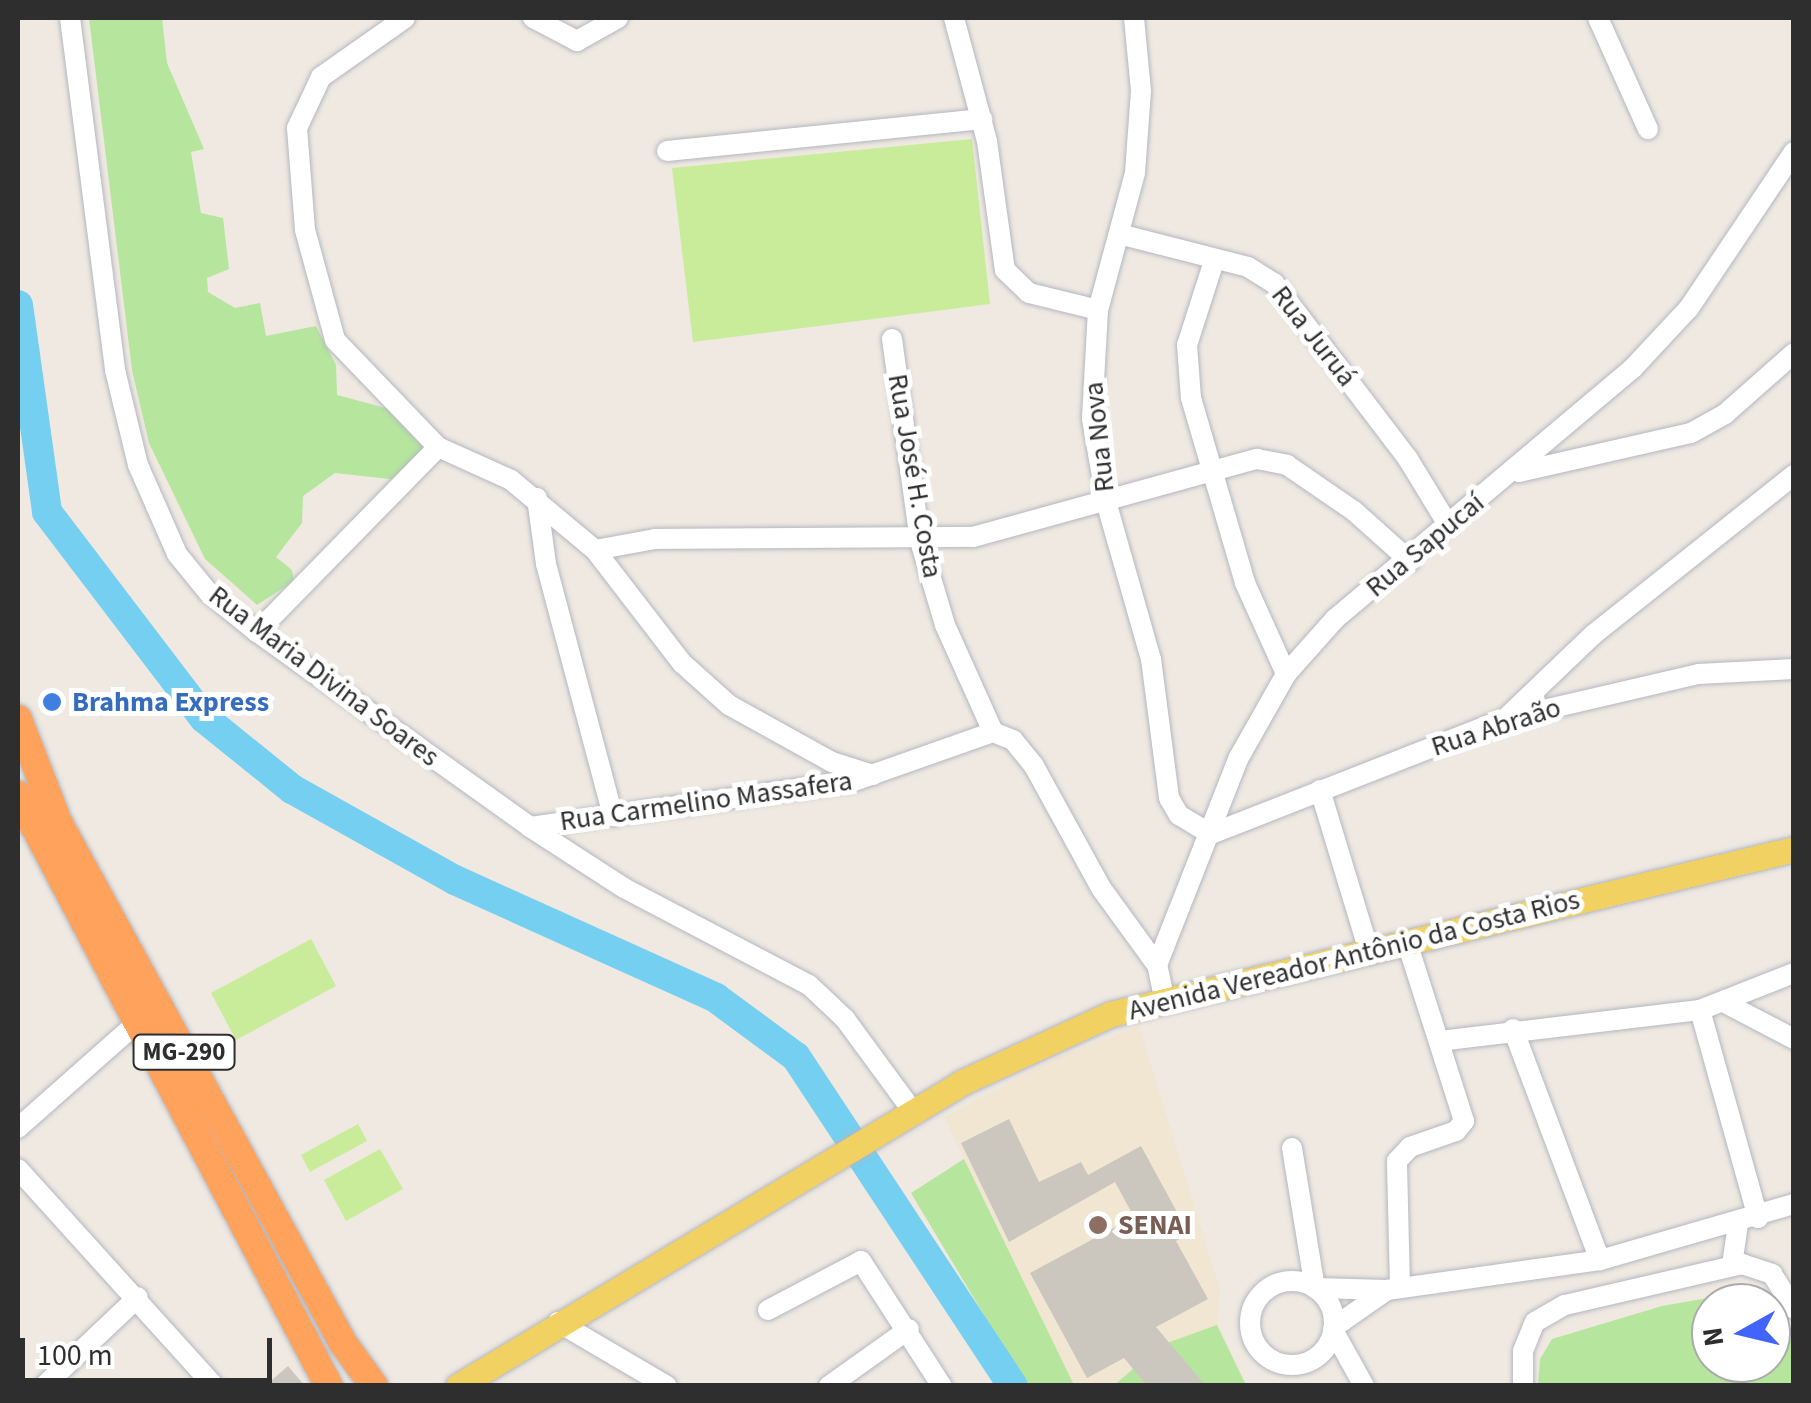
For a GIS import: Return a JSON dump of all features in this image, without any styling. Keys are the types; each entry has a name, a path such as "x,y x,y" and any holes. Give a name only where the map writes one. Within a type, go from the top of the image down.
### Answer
{"highway":[{"name":"MG-290","path":"18,719 58,822 343,1343 374,1386"},
{"name":"MG-290","path":"18,795 140,1020 329,1386"},
{"path":"212,1160 228,1154 244,1162"}],"main road":[{"name":"Avenida Vereador Antônio da Costa Rios","path":"463,1384 558,1322 1012,1054 1164,997 1794,848"}],"street":[{"name":"Rua Maria Divina Soares","path":"70,18 115,370 138,465 177,554 208,592 257,632 530,827 624,888 809,985 845,1019 905,1118"},
{"path":"404,18 310,90 297,155 327,325 348,356 438,447 537,498 595,550 682,663 729,705 832,762 873,775"},
{"path":"533,18 577,41 618,18"},
{"path":"959,18 982,118 1011,281 1029,293 1098,310"},
{"name":"Rua Nova","path":"1134,18 1139,135 1119,234 1098,310 1092,418 1106,505 1151,659 1168,798 1180,815 1212,834"},
{"path":"1598,18 1648,129"},
{"path":"667,151 982,118"},
{"name":"Rua Sapucaí","path":"1157,966 1212,834 1238,758 1286,674 1335,619 1410,562 1447,523 1512,474 1633,368 1689,308 1794,152"},
{"name":"Rua Juruá","path":"1119,234 1263,274 1287,296 1447,523"},
{"path":"1214,261 1187,345 1190,398 1208,472 1245,583 1286,674"},
{"name":"Rua José H. Costa","path":"892,339 920,541 945,625 993,732 1013,740 1034,766 1101,888 1157,966"},
{"path":"1512,474 1691,433 1725,414 1794,353"},
{"path":"257,632 438,447"},
{"path":"595,550 656,538 920,541 973,537 1106,505 1257,459 1287,465 1410,562"},
{"path":"1506,719 1594,634 1792,483"},
{"path":"537,498 546,564 614,816"},
{"name":"Rua Abraão","path":"1212,834 1506,719 1698,674 1794,669"},
{"name":"Rua Carmelino Massafera","path":"530,827 873,775 993,732"},
{"path":"1320,790 1369,951"},
{"path":"1394,1288 1397,1161 1410,1147 1456,1131 1464,1121 1407,942"},
{"path":"1157,966 1164,997"},
{"path":"1440,1041 1514,1028 1700,1010 1727,1004 1794,973"},
{"path":"1727,1004 1794,1039"},
{"path":"1700,1010 1748,1221 1732,1265"},
{"path":"18,1128 140,1020"},
{"path":"1514,1028 1600,1260"},
{"path":"1292,1148 1316,1288 1364,1386"},
{"path":"18,1169 138,1297 214,1386"},
{"path":"1394,1288 1334,1329 1320,1354 1297,1364 1271,1359 1254,1339 1251,1313 1266,1290 1290,1281 1316,1288 1394,1288 1600,1260 1791,1209"},
{"path":"768,1310 857,1260 909,1330 942,1386"},
{"path":"1523,1386 1523,1351 1545,1312 1732,1265 1772,1274 1794,1309"},
{"path":"44,1386 138,1297"},
{"path":"558,1322 667,1386"},
{"path":"829,1386 909,1330"}],"shaded area":[{"name":"SENAI","path":"1139,1026 1220,1290 1217,1325 1161,1345 1113,1385 1074,1385 944,1117 1059,1057"}],"green space":[{"path":"89,18 162,18 167,63 204,149 191,152 201,213 223,218 229,269 207,278 208,292 235,308 260,303 266,336 316,326 336,365 337,395 386,408 429,453 399,480 335,473 303,496 302,523 276,557 292,570 294,581 257,605 205,559 149,443 132,370"},
{"path":"972,139 990,304 693,342 672,168"},
{"path":"311,939 336,986 236,1040 211,993"},
{"path":"358,1124 367,1141 310,1172 301,1155"},
{"path":"380,1149 403,1189 346,1221 324,1180"},
{"path":"964,1159 1074,1385 1026,1385 911,1193"},
{"path":"1691,1301 1691,1383 1791,1383 1791,1329 1793,1385 1538,1385 1540,1359 1552,1339"},
{"path":"1217,1325 1246,1385 1113,1386 1161,1345"}],"building":[{"path":"1009,1119 1039,1182 1081,1162 1088,1175 1141,1146 1189,1234 1176,1241 1208,1299 1156,1327 1206,1386 1147,1386 1124,1358 1087,1378 1030,1273 1134,1217 1115,1182 1009,1242 961,1143"},
{"path":"288,1366 305,1386 265,1386"}],"waterway":[{"path":"18,305 47,512 204,718 292,789 455,880 716,998 796,1057 1013,1386"}],"place":[{"name":"Brahma Express","path":"52,702"},
{"name":"SENAI","path":"1098,1225"}]}
